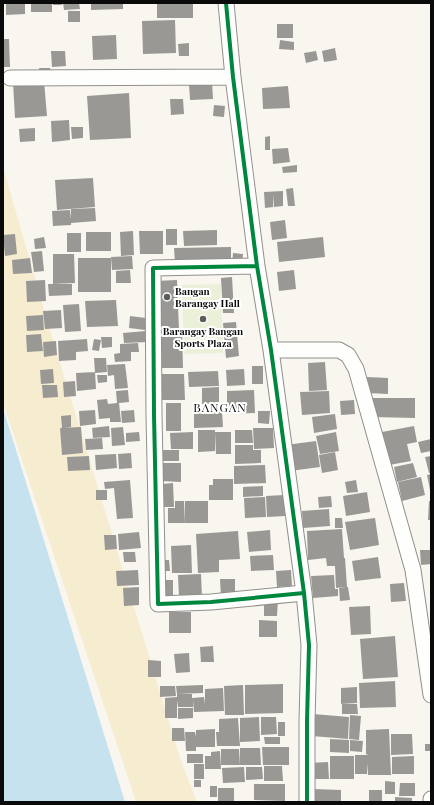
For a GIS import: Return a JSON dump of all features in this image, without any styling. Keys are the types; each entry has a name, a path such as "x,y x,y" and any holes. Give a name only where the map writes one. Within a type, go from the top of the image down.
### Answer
{"street":[{"path":"226,3 233,77 257,266 271,350 304,593 308,645 307,802"},
{"path":"10,78 233,77"},
{"path":"257,266 153,268 158,604 212,602 304,593"},
{"path":"271,350 339,350 348,355 356,369 413,570 431,695"}],"sand":[{"path":"3,167 47,320 180,758 197,802 136,802 3,403"}],"green space":[{"name":"Barangay Bangan Sports Plaza","path":"221,284 223,353 184,354 182,285"}],"water":[{"path":"3,408 125,802 3,802"}],"building":[{"path":"6,3 25,3 25,14 6,15"},
{"path":"31,3 52,3 52,12 31,12"},
{"path":"53,3 62,3 62,5 53,5"},
{"path":"63,3 79,3 80,9 64,10"},
{"path":"91,3 123,3 123,9 91,10"},
{"path":"157,3 193,3 193,18 157,18"},
{"path":"68,11 80,11 80,22 68,22"},
{"path":"175,20 176,53 143,54 142,21"},
{"path":"277,24 293,24 293,38 277,38"},
{"path":"116,35 117,59 93,60 92,36"},
{"path":"3,39 9,39 10,67 3,67"},
{"path":"280,40 294,42 294,50 279,49"},
{"path":"189,43 189,56 179,56 178,44"},
{"path":"335,48 337,60 324,62 322,51"},
{"path":"51,51 65,51 66,66 52,67"},
{"path":"316,51 318,60 306,63 304,53"},
{"path":"39,68 50,68 51,75 40,76"},
{"path":"44,81 47,116 15,118 13,82"},
{"path":"212,82 213,99 190,100 189,84"},
{"path":"288,86 290,108 263,109 262,88"},
{"path":"129,93 131,138 90,140 87,96"},
{"path":"170,99 183,99 184,114 171,115"},
{"path":"214,105 225,106 224,117 213,116"},
{"path":"69,120 70,140 52,142 51,121"},
{"path":"71,127 83,127 83,138 72,139"},
{"path":"35,128 35,141 20,142 19,129"},
{"path":"270,136 270,150 265,150 265,137"},
{"path":"288,148 290,162 273,164 272,149"},
{"path":"297,165 297,172 283,173 282,167"},
{"path":"93,178 95,207 57,210 55,180"},
{"path":"293,188 295,206 288,206 286,189"},
{"path":"283,191 283,206 274,207 273,194 273,207 265,208 264,192"},
{"path":"95,208 96,221 53,226 52,211 70,210 71,219 71,209"},
{"path":"285,220 287,238 272,240 270,222"},
{"path":"166,229 177,229 177,245 166,245"},
{"path":"217,230 217,245 184,246 183,231"},
{"path":"133,231 134,255 121,256 120,232"},
{"path":"139,231 163,231 163,254 140,254"},
{"path":"86,232 111,232 111,251 86,251"},
{"path":"67,233 81,233 81,252 67,252"},
{"path":"15,234 17,254 5,256 3,235"},
{"path":"44,237 46,248 35,249 34,239"},
{"path":"323,237 325,257 279,262 277,242"},
{"path":"231,247 231,262 175,263 174,248"},
{"path":"42,251 44,271 34,272 31,252"},
{"path":"233,253 243,254 242,266 232,265"},
{"path":"53,254 74,254 75,283 53,284"},
{"path":"132,256 133,269 112,270 111,257"},
{"path":"30,258 32,273 13,274 12,260"},
{"path":"78,258 111,258 111,292 78,292"},
{"path":"130,270 131,283 116,283 116,271"},
{"path":"294,270 296,289 279,291 277,272"},
{"path":"232,277 234,313 223,313 221,278"},
{"path":"45,280 46,301 27,302 26,281"},
{"path":"177,280 179,330 159,331 155,281"},
{"path":"48,284 72,284 72,295 49,296"},
{"path":"116,300 118,326 87,327 85,301"},
{"path":"79,304 81,331 65,332 63,305"},
{"path":"61,310 62,328 45,329 43,311"},
{"path":"43,315 44,330 27,331 26,316"},
{"path":"130,316 146,318 145,330 129,328"},
{"path":"236,322 239,356 226,358 223,323"},
{"path":"146,331 147,342 124,343 123,333"},
{"path":"182,331 183,368 160,368 159,332"},
{"path":"41,334 43,351 27,352 26,335"},
{"path":"101,337 112,337 112,347 102,348"},
{"path":"87,339 88,351 76,352 76,360 59,361 58,341"},
{"path":"94,339 101,340 99,351 92,350"},
{"path":"56,341 57,355 44,357 43,342"},
{"path":"138,343 139,352 131,352 131,361 115,362 114,354 120,353 120,344"},
{"path":"94,358 106,358 107,372 95,373"},
{"path":"325,362 327,390 309,391 308,363"},
{"path":"125,364 128,388 115,389 114,375 108,376 107,365"},
{"path":"252,366 263,366 263,384 252,384"},
{"path":"53,369 54,383 41,384 40,370"},
{"path":"244,369 245,385 227,386 226,370"},
{"path":"218,371 219,386 189,387 188,372"},
{"path":"95,372 96,389 77,391 76,373"},
{"path":"159,374 184,374 185,400 159,400"},
{"path":"97,375 107,375 107,382 98,383"},
{"path":"367,377 388,378 388,394 367,393"},
{"path":"75,381 76,396 64,397 63,382"},
{"path":"42,385 57,385 58,397 43,398"},
{"path":"219,387 219,404 202,404 202,388"},
{"path":"128,390 129,402 119,403 121,422 110,422 110,418 99,419 97,400 107,399 108,404 117,403 116,391"},
{"path":"254,390 255,413 227,414 227,391"},
{"path":"329,391 330,413 302,415 300,392"},
{"path":"372,398 415,398 415,418 372,417"},
{"path":"354,400 355,414 341,415 340,401"},
{"path":"166,403 181,403 181,431 166,431"},
{"path":"95,410 96,424 80,426 79,411"},
{"path":"134,410 135,422 122,423 121,411"},
{"path":"194,411 222,411 223,427 194,428"},
{"path":"258,411 270,411 269,424 258,423"},
{"path":"335,414 337,429 314,433 312,417"},
{"path":"71,415 71,427 62,428 61,416"},
{"path":"109,426 110,437 93,438 92,428"},
{"path":"414,426 417,442 407,444 411,461 389,465 382,432"},
{"path":"81,427 83,453 62,455 60,428"},
{"path":"123,427 125,445 112,446 111,428"},
{"path":"253,428 273,428 274,448 254,449"},
{"path":"198,430 215,430 215,451 198,452"},
{"path":"235,430 252,430 253,443 235,443"},
{"path":"139,432 140,441 126,442 126,433"},
{"path":"193,432 193,449 171,449 170,433"},
{"path":"215,432 231,432 231,454 216,454"},
{"path":"336,432 339,451 320,454 316,436"},
{"path":"102,438 103,449 86,450 85,439"},
{"path":"431,439 431,451 421,453 418,442"},
{"path":"316,441 320,467 290,471 286,445"},
{"path":"235,445 253,445 253,450 261,450 261,463 235,464"},
{"path":"160,450 179,450 179,461 161,461"},
{"path":"335,452 338,470 322,473 319,455"},
{"path":"131,453 132,468 119,469 118,454"},
{"path":"116,454 117,468 96,470 95,455"},
{"path":"89,456 90,470 68,471 67,457"},
{"path":"431,456 431,473 429,473 425,457"},
{"path":"161,463 181,463 181,482 161,481"},
{"path":"413,463 417,477 397,482 394,467"},
{"path":"265,465 266,483 234,484 234,466"},
{"path":"431,474 431,490 430,490 427,475"},
{"path":"421,477 425,495 402,501 398,482"},
{"path":"213,479 233,479 233,500 209,500 209,485 213,485"},
{"path":"130,480 133,518 117,519 114,488 105,489 104,482"},
{"path":"356,480 358,492 347,493 345,482"},
{"path":"173,483 174,507 162,507 162,484"},
{"path":"263,486 263,496 243,497 243,487"},
{"path":"96,490 107,490 107,500 96,500"},
{"path":"367,492 370,512 346,516 343,496"},
{"path":"284,495 285,516 267,517 266,496"},
{"path":"331,496 332,507 319,508 318,497"},
{"path":"265,497 266,517 245,518 244,498"},
{"path":"175,501 184,501 185,523 168,523 168,508 175,508"},
{"path":"185,501 208,501 208,523 185,523"},
{"path":"429,501 431,501 431,520 428,520"},
{"path":"329,509 330,526 303,528 302,511"},
{"path":"335,518 342,518 343,528 335,528"},
{"path":"375,518 379,545 350,550 345,522"},
{"path":"342,529 347,587 350,600 340,601 339,588 345,587 336,588 335,566 327,566 326,558 308,560 307,531"},
{"path":"270,530 271,550 249,552 247,532"},
{"path":"238,531 240,559 219,560 219,572 198,573 196,534"},
{"path":"139,532 141,548 119,550 118,534"},
{"path":"104,535 116,535 117,549 105,550"},
{"path":"191,545 192,573 172,573 171,546"},
{"path":"420,550 431,550 431,564 421,565"},
{"path":"123,552 135,552 136,562 124,562"},
{"path":"273,555 274,570 251,571 250,556"},
{"path":"378,557 381,578 355,581 352,561"},
{"path":"161,560 169,560 170,571 162,571"},
{"path":"138,570 139,585 117,586 116,571"},
{"path":"291,570 292,586 277,587 276,571"},
{"path":"201,574 202,597 179,598 178,575"},
{"path":"334,575 335,589 338,589 338,596 313,598 311,576"},
{"path":"220,579 235,579 235,597 221,597"},
{"path":"159,580 173,580 173,596 159,596"},
{"path":"404,583 406,601 391,602 390,584"},
{"path":"139,587 139,605 124,606 123,588"},
{"path":"264,599 278,599 277,616 264,616"},
{"path":"370,606 371,634 351,635 349,607"},
{"path":"169,612 191,612 191,633 169,633"},
{"path":"259,620 277,621 277,637 259,637"},
{"path":"395,636 398,677 363,679 360,639"},
{"path":"213,646 214,662 201,662 200,647"},
{"path":"189,653 190,672 176,673 174,654"},
{"path":"148,660 161,661 161,677 148,677"},
{"path":"395,681 396,707 360,708 359,683"},
{"path":"283,684 283,713 245,714 245,685"},
{"path":"203,685 203,693 177,694 176,686"},
{"path":"243,685 244,715 225,715 224,686"},
{"path":"160,686 175,686 176,696 160,697"},
{"path":"357,687 357,703 341,704 341,688"},
{"path":"223,688 224,711 194,712 193,700 193,707 178,707 177,700 177,718 165,718 165,698 177,697 177,694 192,694 192,698 204,697 205,704 205,689"},
{"path":"342,704 357,704 358,714 342,714"},
{"path":"178,708 193,708 193,718 178,719"},
{"path":"313,714 349,717 348,739 312,736"},
{"path":"350,715 361,716 359,740 349,739"},
{"path":"259,717 260,741 240,742 240,718"},
{"path":"261,717 276,717 277,734 261,735"},
{"path":"238,718 240,746 217,746 216,732 219,732 219,719"},
{"path":"278,722 285,722 285,736 278,736"},
{"path":"172,728 184,728 185,741 172,741"},
{"path":"215,729 215,747 196,747 196,751 186,751 185,732 195,732 196,737 196,730"},
{"path":"389,729 391,775 368,775 368,763 367,774 355,774 355,755 368,755 366,754 366,730"},
{"path":"391,734 412,734 413,754 391,755"},
{"path":"264,737 280,737 280,744 265,744"},
{"path":"330,739 349,740 349,753 330,752"},
{"path":"350,740 363,741 362,752 350,751"},
{"path":"425,744 430,744 430,751 425,751"},
{"path":"262,747 289,747 289,765 263,765"},
{"path":"240,748 260,748 261,765 240,765"},
{"path":"221,749 239,749 240,765 221,765"},
{"path":"220,751 221,769 205,769 205,756 211,756 211,752"},
{"path":"187,754 203,754 203,763 187,763"},
{"path":"330,756 354,756 354,779 330,779"},
{"path":"414,756 414,774 392,774 392,757"},
{"path":"328,762 329,779 309,779 308,763"},
{"path":"194,764 204,764 204,779 194,779"},
{"path":"264,766 282,766 283,781 264,781"},
{"path":"244,767 245,782 223,783 222,768"},
{"path":"246,767 262,767 263,779 246,780"},
{"path":"194,780 201,780 201,787 194,787"},
{"path":"385,781 395,782 395,794 385,794"},
{"path":"400,783 415,783 415,796 399,796"},
{"path":"254,784 285,784 285,801 254,800"},
{"path":"210,786 217,786 217,797 210,797"},
{"path":"218,788 234,788 234,802 218,802"},
{"path":"313,789 341,790 341,802 313,802"},
{"path":"369,790 382,790 382,802 369,802"},
{"path":"395,797 412,798 412,802 395,802"}],"cycle path":[{"path":"226,3 233,77 257,266 271,350 304,593 309,645 307,802"},
{"path":"257,266 153,268 158,604 211,602 304,593"}],"place":[{"name":"Bangan Barangay Hall","path":"167,297"},
{"name":"Barangay Bangan Sports Plaza","path":"203,319"}],"district":[{"name":"BANGAN","path":"220,407"}]}
